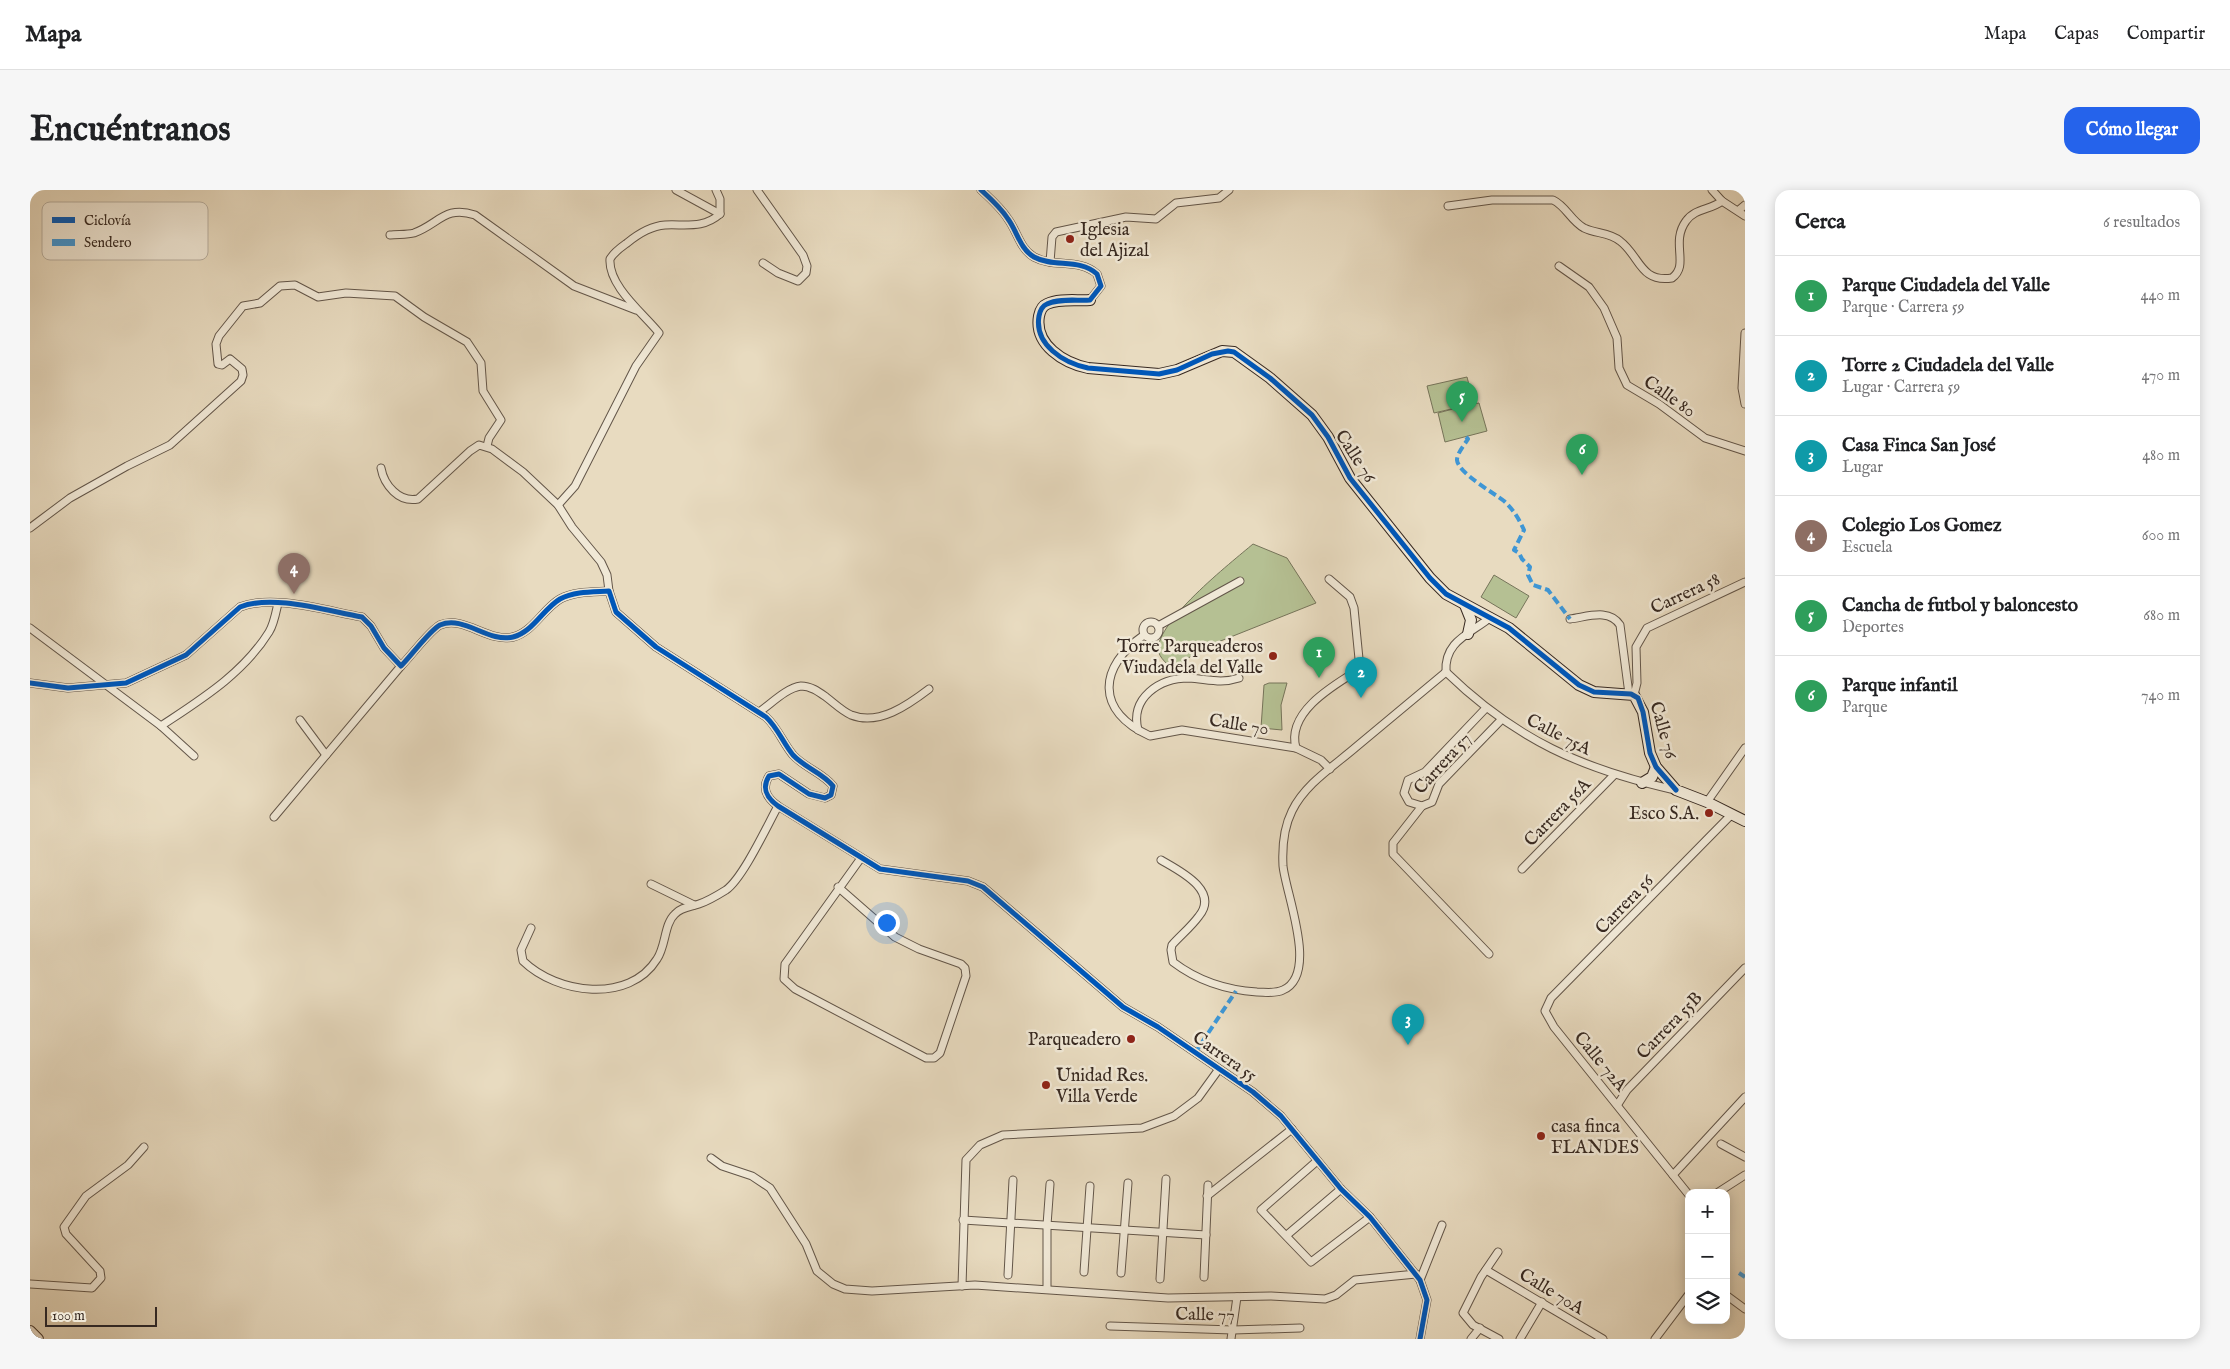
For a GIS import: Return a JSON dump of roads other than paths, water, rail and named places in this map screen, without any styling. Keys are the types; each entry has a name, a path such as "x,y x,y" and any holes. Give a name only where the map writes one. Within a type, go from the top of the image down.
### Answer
{"street":[{"path":"676,190 720,214"},
{"path":"716,190 720,199 720,214"},
{"path":"757,190 803,256 807,266 806,273 798,281 778,273 763,263"},
{"path":"981,190 1010,220 1020,241 1031,255 1050,262 1052,237 1056,232 1126,217 1156,218 1176,203 1218,198 1230,190"},
{"path":"1712,190 1722,200 1745,216"},
{"path":"1448,206 1492,200 1553,200 1560,204 1569,216 1584,228 1606,233 1621,242 1647,273 1660,279 1666,279 1672,278 1679,270 1681,256 1678,239 1685,223 1697,211 1715,206 1722,200"},
{"path":"1739,210 1745,205"},
{"path":"390,235 413,233 450,212 462,211 475,215 574,286 637,310"},
{"path":"558,505 575,486 636,366 659,333 637,310 622,290 611,269 612,256 640,233 650,228 663,225 698,226 711,221 720,214"},
{"name":"Calle 76","path":"1050,262 1086,266 1097,274 1101,283 1090,300 1054,302 1046,304 1040,311 1038,326 1042,335 1057,355 1077,366 1159,374 1177,370 1222,351 1234,352 1270,378 1312,415 1328,437 1350,478 1430,578 1446,594 1465,606 1492,617 1509,628 1579,685 1594,692 1632,694 1643,712 1646,742 1656,767 1676,790 1707,802 1745,822"},
{"name":"Calle 80","path":"1559,266 1589,287 1604,308 1617,338 1619,368 1628,385 1659,404 1705,438 1745,451"},
{"path":"30,528 70,498 127,466 170,445 241,381 243,375 238,365 230,359 222,365 218,364 216,344 243,306 260,303 280,286 296,285 318,297 346,293 395,296 424,318 467,342 481,363 483,391 501,420 489,438 487,446"},
{"path":"1745,333 1742,388 1745,404"},
{"path":"381,468 390,488 403,499 410,501 418,499 470,451 479,445 487,446 524,472 558,505 572,527 601,562 607,574 609,590 616,612 656,647 774,724 793,755 809,768 828,779 833,786 831,795 826,798 809,794 779,774 769,776 764,786 766,796 778,806 861,858 838,888 785,964 784,979 795,989 812,998 926,1058 934,1058 940,1053 966,976 965,968 962,964 919,950 895,937 838,888"},
{"path":"1296,748 1294,739 1296,725 1301,715 1335,686 1360,669 1354,608 1350,597 1328,579"},
{"path":"1158,626 1240,581"},
{"name":"Carrera 58","path":"1632,694 1637,683 1636,647 1647,628 1745,582"},
{"path":"274,817 401,666 438,626 456,622 495,637 514,637 526,632 545,611 560,599 572,594 609,590"},
{"path":"30,683 68,688 126,683 186,655 240,607 251,603 278,603 362,617 401,666"},
{"path":"161,726 223,684 252,655 270,631 278,603"},
{"path":"1465,606 1471,620 1465,636"},
{"path":"1570,619 1607,614 1617,620 1620,624 1632,694"},
{"path":"1161,860 1193,880 1203,897 1203,907 1200,915 1170,950 1173,962 1201,980 1220,987 1262,992 1283,990 1291,984 1294,978 1300,947 1284,868 1284,836 1290,816 1297,802 1311,785 1446,672 1448,653 1465,636 1492,617"},
{"path":"1144,635 1143,631 1146,623 1150,622 1158,626"},
{"path":"1144,635 1152,638 1156,637 1159,630 1158,626"},
{"path":"30,628 161,726 194,756"},
{"path":"1138,730 1112,706 1108,687 1112,669 1117,659 1144,635"},
{"name":"Calle 75A","path":"1446,672 1501,720 1549,749 1614,776 1676,790"},
{"path":"1138,730 1137,713 1141,700 1147,693 1164,682 1188,678 1222,683 1238,678"},
{"path":"758,712 792,689 801,686 809,687 850,714 868,718 886,715 906,706 929,689"},
{"name":"Carrera 57","path":"1486,708 1425,772 1406,783 1404,790 1406,797 1413,804 1422,806 1432,802 1439,784 1501,720"},
{"path":"300,720 326,755"},
{"name":"Calle 70","path":"1138,730 1150,736 1182,730 1296,748 1321,760 1330,769"},
{"path":"1707,802 1745,748"},
{"path":"1642,783 1652,777 1656,767"},
{"name":"Carrera 56A","path":"1522,869 1614,776"},
{"path":"531,928 521,950 523,961 529,966 566,984 587,989 622,988 638,981 649,971 658,958 664,946 672,916 679,910 717,895 734,883 778,806"},
{"path":"1422,806 1392,843 1392,854 1489,954"},
{"name":"Carrera 56","path":"1547,1016 1545,1011 1551,998 1731,815"},
{"name":"Carrera 55","path":"861,858 880,869 968,881 983,887 1123,1006 1158,1027 1282,1116 1317,1161 1341,1189 1370,1217 1418,1277 1427,1300 1420,1339"},
{"path":"651,884 695,905"},
{"name":"Carrera 55B","path":"1618,1104 1627,1090 1745,968"},
{"name":"Calle 72A","path":"1547,1016 1685,1190"},
{"path":"962,1286 966,1160 980,1145 1003,1135 1142,1128 1174,1116 1198,1098 1218,1069"},
{"path":"1673,1175 1745,1097"},
{"path":"1207,1196 1292,1129"},
{"path":"1722,1144 1745,1157"},
{"path":"30,1284 92,1288 96,1285 101,1278 100,1271 66,1234 64,1226 86,1196 128,1165 144,1147"},
{"path":"711,1158 722,1166 752,1176 770,1188 806,1244 817,1271 832,1284 845,1289 872,1291 962,1286 1047,1289 1168,1298 1237,1297 1324,1300 1336,1295 1355,1280 1418,1277 1442,1225"},
{"path":"1317,1161 1261,1210 1311,1262 1370,1217"},
{"path":"1724,1189 1745,1176"},
{"path":"1160,1279 1166,1179"},
{"path":"1008,1275 1012,1180"},
{"path":"1121,1273 1128,1183"},
{"path":"1047,1289 1046,1225 1050,1184"},
{"path":"1204,1277 1208,1185"},
{"path":"1084,1272 1090,1186"},
{"path":"1287,1235 1341,1189"},
{"path":"963,1220 1206,1235"},
{"path":"1498,1252 1463,1313 1473,1325 1499,1339"},
{"name":"Calle 70A","path":"1486,1270 1603,1339"},
{"path":"1231,1339 1237,1297"},
{"path":"1730,1298 1745,1309"},
{"path":"1655,1339 1685,1299"},
{"path":"1520,1339 1542,1302"},
{"name":"Calle 77","path":"1110,1326 1233,1330 1300,1328"},
{"path":"1470,1339 1480,1328"},
{"path":"30,1331 38,1339"}],"place":[{"name":"Iglesia del Ajizal","path":"1070,239"},
{"name":"Cancha de futbol y baloncesto","path":"1462,422"},
{"name":"Parque infantil","path":"1582,475"},
{"name":"Colegio Los Gomez","path":"294,594"},
{"name":"Torre Parqueaderos Viudadela del Valle","path":"1273,656"},
{"name":"Parque Ciudadela del Valle","path":"1319,678"},
{"name":"Torre 2 Ciudadela del Valle","path":"1361,698"},
{"name":"Esco S.A.","path":"1709,813"},
{"name":"Parqueadero","path":"1131,1039"},
{"name":"Casa Finca San José","path":"1408,1045"},
{"name":"Unidad Res. Villa Verde","path":"1046,1085"},
{"name":"casa finca FLANDES","path":"1541,1136"}]}
